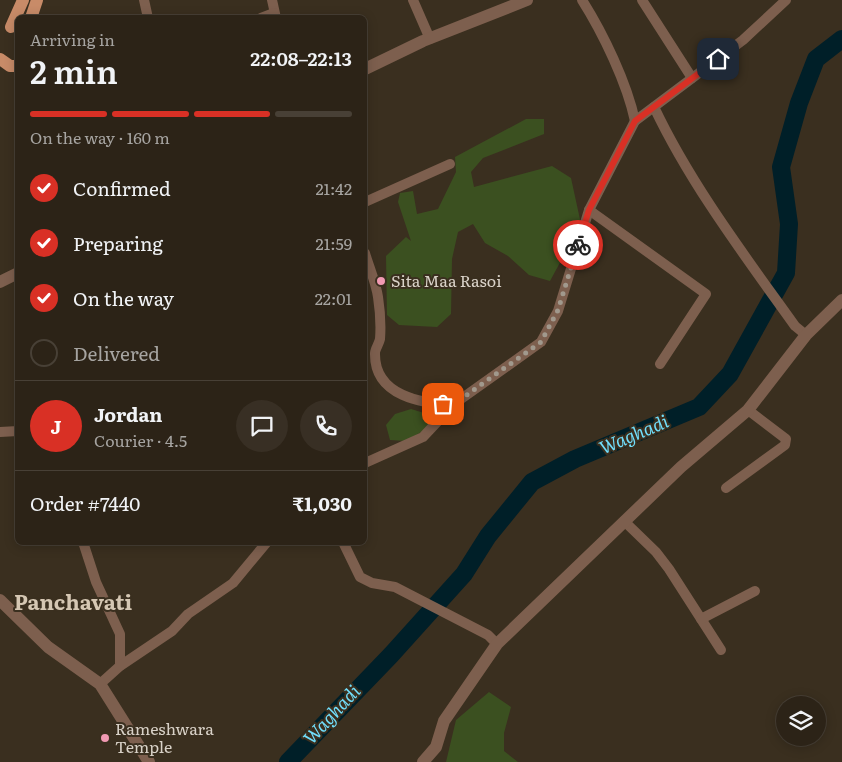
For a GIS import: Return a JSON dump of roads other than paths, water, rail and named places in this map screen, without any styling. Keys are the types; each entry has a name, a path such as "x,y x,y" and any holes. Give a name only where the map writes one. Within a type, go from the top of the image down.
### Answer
{"main road":[{"path":"18,15 23,0"},
{"path":"32,15 37,0"},
{"path":"0,34 14,27"}],"street":[{"path":"144,0 147,15"},
{"path":"272,0 275,15"},
{"path":"412,0 430,39"},
{"path":"367,68 430,39 527,0"},
{"path":"582,0 603,38 631,101 635,121"},
{"path":"642,0 692,78"},
{"path":"367,462 423,437 454,404 541,342 558,310 589,210 635,121 743,40 786,0"},
{"path":"654,107 665,130 734,240 794,326 806,335"},
{"path":"367,201 450,164"},
{"path":"589,210 706,294 660,364"},
{"path":"367,260 378,296 380,341 370,354 379,375 390,387 410,400 432,404 454,404"},
{"path":"0,282 15,274"},
{"path":"433,762 444,721 496,644 681,467 748,410 806,335 842,300"},
{"path":"726,488 785,445 786,439 748,410"},
{"path":"0,432 15,431"},
{"path":"624,521 656,552 669,569 721,650"},
{"path":"84,545 96,582 120,634 120,666"},
{"path":"100,684 120,666 172,631 188,614 233,583 264,545"},
{"path":"344,545 360,577 372,583 395,587 488,635 496,644"},
{"path":"701,619 755,591"},
{"path":"0,600 48,647 100,684 149,762"},
{"path":"423,762 436,747"}],"waterway":[{"name":"Waghadi","path":"288,762 391,655 464,574 488,536 532,482 575,459 699,407 730,374 786,273 789,224 781,167 799,103 816,59 842,39"}],"place":[{"name":"Sita Maa Rasoi","path":"381,281"},
{"name":"Rameshwara Temple","path":"105,738"}],"district":[{"name":"Panchavati","path":"73,603"}]}
